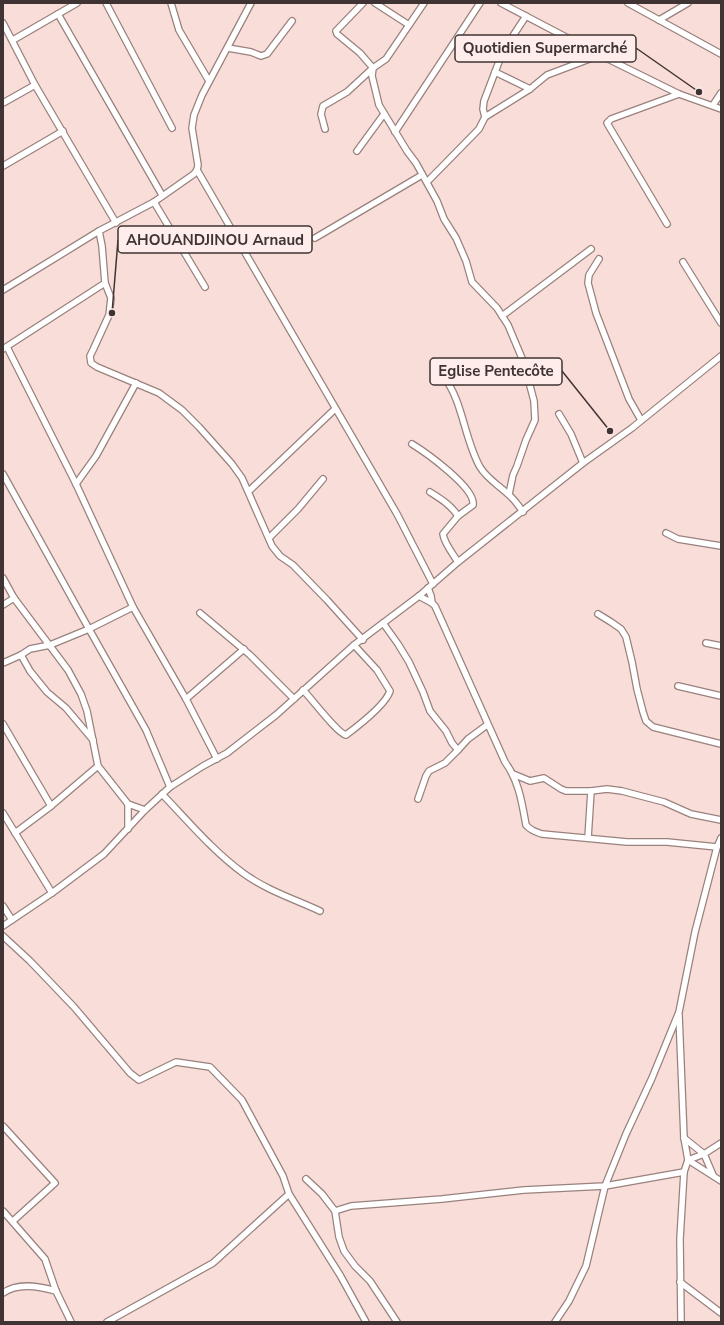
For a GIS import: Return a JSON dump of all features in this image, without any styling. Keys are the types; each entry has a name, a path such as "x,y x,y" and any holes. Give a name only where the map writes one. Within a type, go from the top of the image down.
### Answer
{"street":[{"path":"13,40 77,3"},
{"path":"106,3 172,128"},
{"path":"171,3 179,30 209,81"},
{"path":"3,290 99,231 154,202 194,174 198,165 192,128 194,115 209,81 252,3"},
{"path":"363,3 336,31 337,34 360,53 373,68 372,76 379,105 416,163 437,201 444,219 456,238 472,282 497,308 508,325 524,363 534,401 535,420 512,475 509,494"},
{"path":"375,3 409,25"},
{"path":"326,129 321,114 323,106 347,92 373,68 386,59 424,3"},
{"path":"396,132 480,3"},
{"path":"501,3 600,55 679,94 712,105 721,110"},
{"path":"628,3 721,54"},
{"path":"659,20 688,3"},
{"path":"58,14 162,195"},
{"path":"485,117 483,109 484,101 494,72 503,51 526,16"},
{"path":"228,48 251,52 261,56 267,54 292,21"},
{"path":"3,23 35,85 116,223"},
{"path":"427,182 479,129 485,117 530,89 547,75 600,55"},
{"path":"494,72 530,89"},
{"path":"3,103 35,85"},
{"path":"712,105 721,93"},
{"path":"667,224 607,123 611,119 679,94"},
{"path":"357,151 384,114"},
{"path":"3,166 62,131"},
{"path":"197,170 397,514 430,586 432,603 505,762 513,774 519,789 526,825 529,829 542,834 626,842 667,842 717,847"},
{"path":"315,238 422,175"},
{"path":"154,202 205,287"},
{"path":"99,231 102,246 105,283 111,298 109,315 90,356 91,363 97,367 159,393 182,410 232,464 242,478 272,546 280,556 292,565 349,623 363,640"},
{"path":"502,316 591,249"},
{"path":"599,259 589,276 588,283 596,313 629,399 641,420"},
{"path":"683,262 721,323"},
{"path":"105,283 5,348 76,484 133,607 186,699 217,758"},
{"path":"3,926 52,893 104,854 145,810 170,787 227,753 276,715 354,645 363,640 419,596 458,562 583,463 632,428 721,356"},
{"path":"443,376 452,390 469,444 481,468 488,478 509,494 523,512"},
{"path":"76,484 96,456 136,383"},
{"path":"249,491 335,408"},
{"path":"559,414 571,434 583,463"},
{"path":"412,444 443,465 469,493 474,501 474,505 458,516 446,529 443,537 458,562"},
{"path":"3,474 5,483 146,730 170,787"},
{"path":"269,538 298,509 323,479"},
{"path":"430,492 447,502 458,516"},
{"path":"666,533 678,539 721,546"},
{"path":"3,578 14,598 68,670 81,694 87,711 98,766 128,804 145,810"},
{"path":"419,596 432,603"},
{"path":"3,605 14,598"},
{"path":"3,662 21,655 30,649 50,645 89,629 133,607"},
{"path":"200,613 244,649 294,699"},
{"path":"598,614 621,629 626,637 637,689 646,721 653,727 721,744"},
{"path":"383,623 409,662 430,711 446,731 452,743 458,750"},
{"path":"706,643 721,646"},
{"path":"303,690 343,734 346,735 358,726 385,701 390,691 377,670 354,645"},
{"path":"186,699 244,649"},
{"path":"21,655 30,671 47,692 66,708 93,740"},
{"path":"678,686 721,696"},
{"path":"3,724 51,806"},
{"path":"418,799 429,771 445,762 468,739 488,725"},
{"path":"15,833 51,806 98,766"},
{"path":"513,774 530,781 544,778 566,791 591,791 607,789 622,791 664,802 691,814 721,820"},
{"path":"588,838 591,791"},
{"path":"162,794 225,859 245,874 267,887 320,911"},
{"path":"128,804 128,829"},
{"path":"3,813 52,893"},
{"path":"556,1322 569,1301 586,1266 606,1186 626,1134 652,1078 679,1012 696,932 717,847 721,838"},
{"path":"3,906 12,920"},
{"path":"3,936 30,961 74,1007 130,1074 139,1080 176,1062 210,1067 242,1100 283,1176 289,1194 340,1275 366,1322"},
{"path":"679,1012 684,1138 688,1160 684,1172 680,1239 681,1322"},
{"path":"3,1126 55,1183 13,1221"},
{"path":"684,1138 704,1154 713,1175"},
{"path":"688,1160 704,1154 721,1143"},
{"path":"688,1160 721,1181"},
{"path":"336,1211 352,1206 434,1200 524,1190 606,1186 684,1172"},
{"path":"306,1179 322,1194 336,1211 339,1237 344,1251 355,1266 370,1281 397,1322"},
{"path":"107,1322 213,1263 289,1194"},
{"path":"3,1211 45,1259 56,1291 71,1322"},
{"path":"680,1282 721,1313"},
{"path":"3,1293 8,1289 30,1286 44,1287 56,1291"}],"place":[{"name":"Quotidien Supermarché","path":"699,92"},
{"name":"AHOUANDJINOU Arnaud","path":"112,313"},
{"name":"Eglise Pentecôte","path":"610,431"}]}
